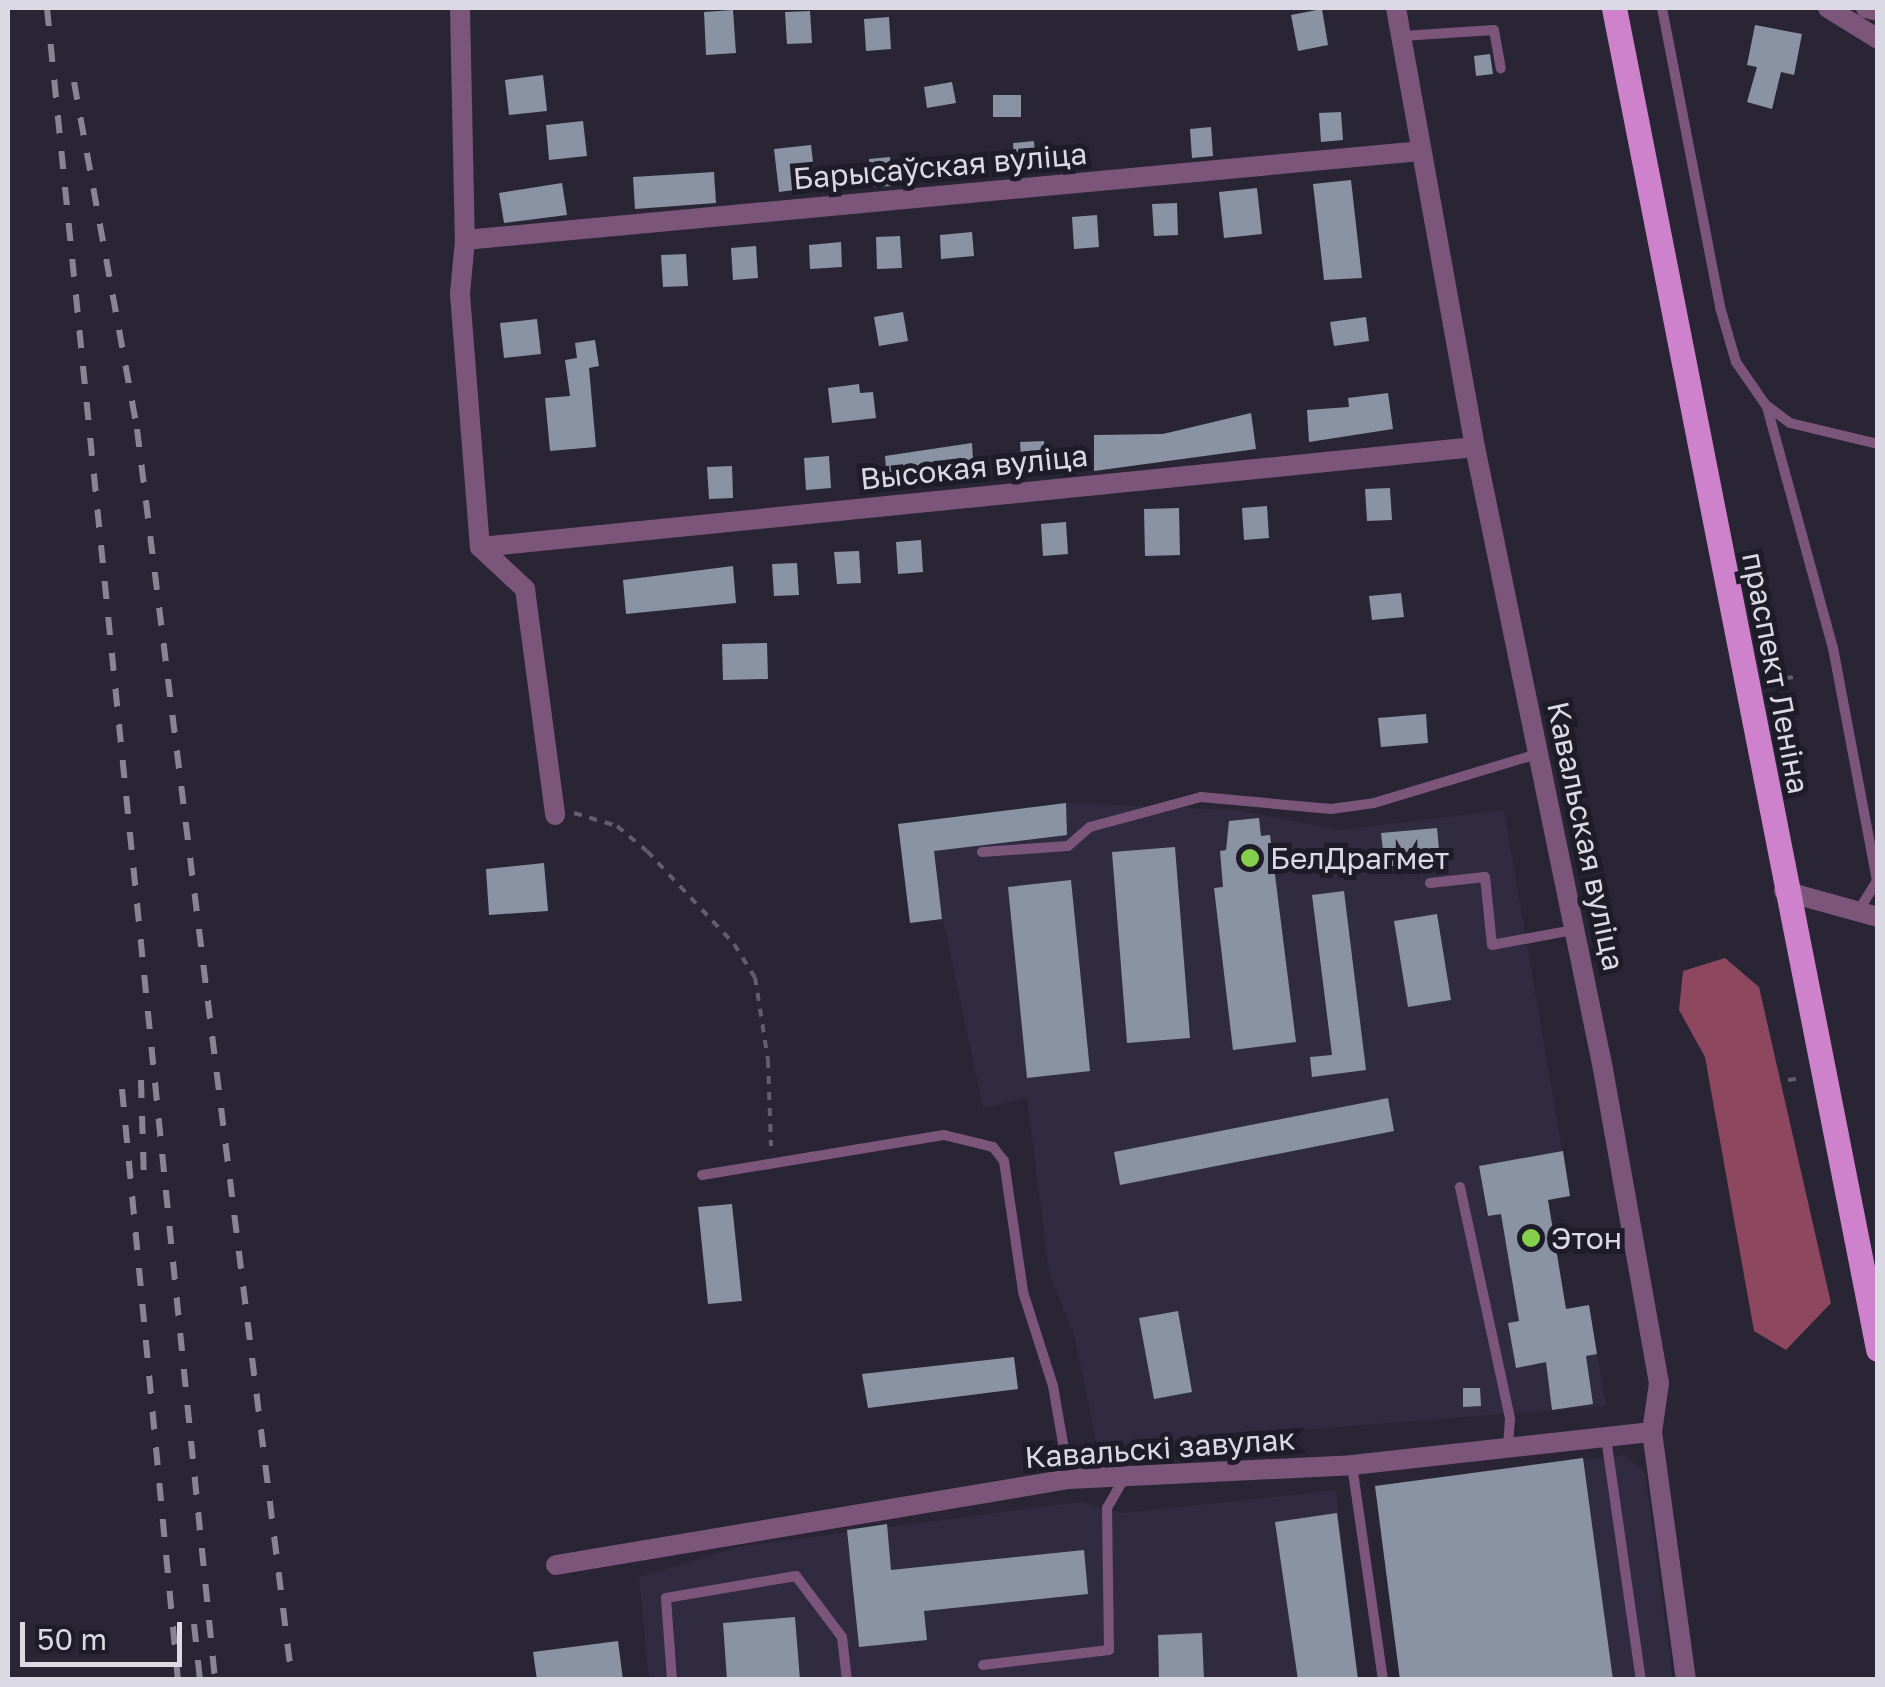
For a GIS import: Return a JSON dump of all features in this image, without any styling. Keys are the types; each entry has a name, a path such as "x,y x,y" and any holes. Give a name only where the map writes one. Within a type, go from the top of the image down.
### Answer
{"main road":[{"name":"праспект Леніна","path":"1614,8 1784,891 1806,973 1878,1349"}],"street":[{"path":"460,8 466,240 460,294 480,547 525,589 555,812"},
{"name":"Кавальская вуліца","path":"1396,8 1475,447 1574,930 1660,1383 1652,1432 1686,1680"},
{"path":"1828,8 1878,39"},
{"path":"1866,8 1878,11"},
{"name":"Барысаўская вуліца","path":"466,240 1420,152"},
{"name":"Высокая вуліца","path":"480,547 1475,447"},
{"path":"1784,891 1867,914"},
{"name":"Кавальскі завулак","path":"556,1565 1069,1479 1352,1465 1652,1432"}],"lane":[{"path":"1662,8 1720,307 1736,362 1765,404 1790,423 1878,444"},
{"path":"1400,36 1494,30 1501,68"},
{"path":"1765,404 1834,648 1876,881 1867,914"},
{"path":"982,852 1068,846 1090,827 1201,797 1331,809 1374,803 1538,754"},
{"path":"1430,883 1485,877 1492,945 1574,930"},
{"path":"702,1175 944,1134 992,1147 1004,1161 1022,1292 1053,1386 1069,1479"},
{"path":"1460,1187 1510,1418 1508,1447"},
{"path":"1606,1437 1641,1680"},
{"path":"1352,1465 1383,1680"},
{"path":"983,1665 1109,1650 1107,1508 1125,1476"},
{"path":"672,1680 666,1598 796,1576 842,1637 847,1680"}],"path":[{"path":"555,812 617,826 647,851 734,944 755,977 768,1060 772,1166"}],"shaded area":[{"path":"1066,803 1236,810 1339,830 1504,810 1570,1196 1548,1200 1566,1308 1589,1305 1606,1406 1097,1446 1074,1335 1049,1273 1027,1098 983,1108 943,920 910,923 898,824"},
{"path":"1725,958 1759,987 1831,1303 1786,1350 1754,1331 1705,1057 1679,1010 1683,971"},
{"path":"1625,1455 1645,1472 1673,1679 1400,1679 1375,1486"},
{"path":"1336,1490 1358,1679 649,1679 639,1577 742,1546 1080,1502 1124,1513"}],"building":[{"path":"1322,9 1328,45 1298,51 1291,15"},
{"path":"733,10 736,53 706,55 704,12"},
{"path":"810,11 812,43 787,44 785,12"},
{"path":"889,17 891,49 866,51 864,19"},
{"path":"1755,25 1802,34 1794,75 1781,72 1772,109 1747,102 1757,67 1747,65"},
{"path":"1490,54 1493,74 1476,76 1474,56"},
{"path":"543,75 547,111 509,115 505,80"},
{"path":"952,82 956,103 927,108 924,87"},
{"path":"993,95 1021,95 1021,117 993,117"},
{"path":"1341,112 1343,140 1321,142 1319,113"},
{"path":"583,121 587,156 549,160 546,125"},
{"path":"1211,127 1213,156 1192,158 1190,129"},
{"path":"1034,141 1036,169 1015,171 1013,143"},
{"path":"811,145 816,187 779,192 774,149"},
{"path":"890,157 892,186 871,187 869,159"},
{"path":"714,172 716,203 635,209 633,177"},
{"path":"1351,180 1362,278 1324,280 1313,184"},
{"path":"562,183 567,215 504,223 499,193"},
{"path":"1257,188 1262,234 1224,238 1219,192"},
{"path":"1177,203 1178,235 1154,236 1152,204"},
{"path":"1097,215 1099,247 1074,249 1072,217"},
{"path":"972,232 974,256 941,259 940,235"},
{"path":"900,236 902,268 877,269 876,237"},
{"path":"841,242 842,267 810,269 809,245"},
{"path":"756,246 758,278 733,280 731,248"},
{"path":"686,254 688,286 663,287 661,255"},
{"path":"903,312 908,341 879,346 874,317"},
{"path":"1366,317 1369,341 1334,346 1330,322"},
{"path":"537,319 541,354 504,358 500,323"},
{"path":"595,340 599,366 589,368 596,447 550,451 545,398 570,396 565,360 577,358 575,343"},
{"path":"859,384 860,393 873,392 876,418 832,423 828,388"},
{"path":"1388,393 1393,429 1309,442 1307,410 1349,407 1348,398"},
{"path":"1251,413 1256,449 1094,471 1094,435 1163,434"},
{"path":"1044,441 1046,473 1022,474 1020,442"},
{"path":"972,443 974,475 887,480 885,456"},
{"path":"829,456 831,488 806,490 804,458"},
{"path":"732,466 733,498 709,499 707,467"},
{"path":"1390,488 1392,520 1367,521 1365,489"},
{"path":"1267,506 1269,538 1244,540 1242,508"},
{"path":"1179,508 1180,555 1145,556 1144,509"},
{"path":"1066,522 1068,554 1043,556 1041,524"},
{"path":"921,540 923,572 898,574 896,542"},
{"path":"859,551 861,583 837,584 834,552"},
{"path":"797,563 799,595 774,596 772,564"},
{"path":"733,566 736,603 626,614 623,580"},
{"path":"1401,593 1404,617 1372,620 1369,596"},
{"path":"767,643 768,679 723,680 722,644"},
{"path":"1426,714 1428,743 1381,747 1378,718"},
{"path":"1066,803 1067,835 934,851 942,919 910,923 898,824"},
{"path":"1259,818 1261,836 1270,835 1296,1042 1233,1050 1214,888 1223,887 1220,851 1226,850 1229,821"},
{"path":"1437,828 1440,861 1385,867 1381,833"},
{"path":"1175,847 1190,1038 1127,1043 1112,852"},
{"path":"544,863 548,911 489,915 486,869"},
{"path":"1071,880 1090,1071 1027,1078 1008,887"},
{"path":"1344,891 1366,1070 1312,1077 1310,1057 1332,1055 1312,895"},
{"path":"1437,914 1451,1000 1408,1007 1394,921"},
{"path":"1388,1098 1394,1131 1120,1185 1114,1152"},
{"path":"1563,1151 1570,1196 1548,1200 1566,1309 1589,1305 1597,1354 1586,1356 1593,1404 1552,1410 1546,1362 1516,1368 1508,1323 1519,1321 1501,1214 1488,1216 1479,1166"},
{"path":"732,1204 742,1301 708,1304 698,1207"},
{"path":"1178,1311 1192,1392 1154,1399 1139,1318"},
{"path":"1014,1357 1018,1389 868,1408 862,1374"},
{"path":"1463,1388 1480,1388 1481,1406 1463,1407"},
{"path":"1583,1458 1613,1680 1400,1680 1375,1486"},
{"path":"1337,1513 1358,1680 1298,1680 1275,1522"},
{"path":"887,1524 891,1570 1084,1550 1088,1594 924,1611 927,1640 859,1647 847,1530"},
{"path":"795,1617 800,1680 727,1680 723,1623"},
{"path":"1202,1633 1204,1680 1159,1680 1158,1635"},
{"path":"618,1641 623,1680 537,1680 533,1652"}],"railway":[{"path":"47,8 215,1680"},
{"path":"74,82 137,429 292,1680"},
{"path":"141,1080 144,1180"},
{"path":"122,1089 178,1680"},
{"path":"194,1624 200,1680"}],"place":[{"name":"БелДрагмет","path":"1250,858"},
{"name":"Этон","path":"1531,1238"}]}
